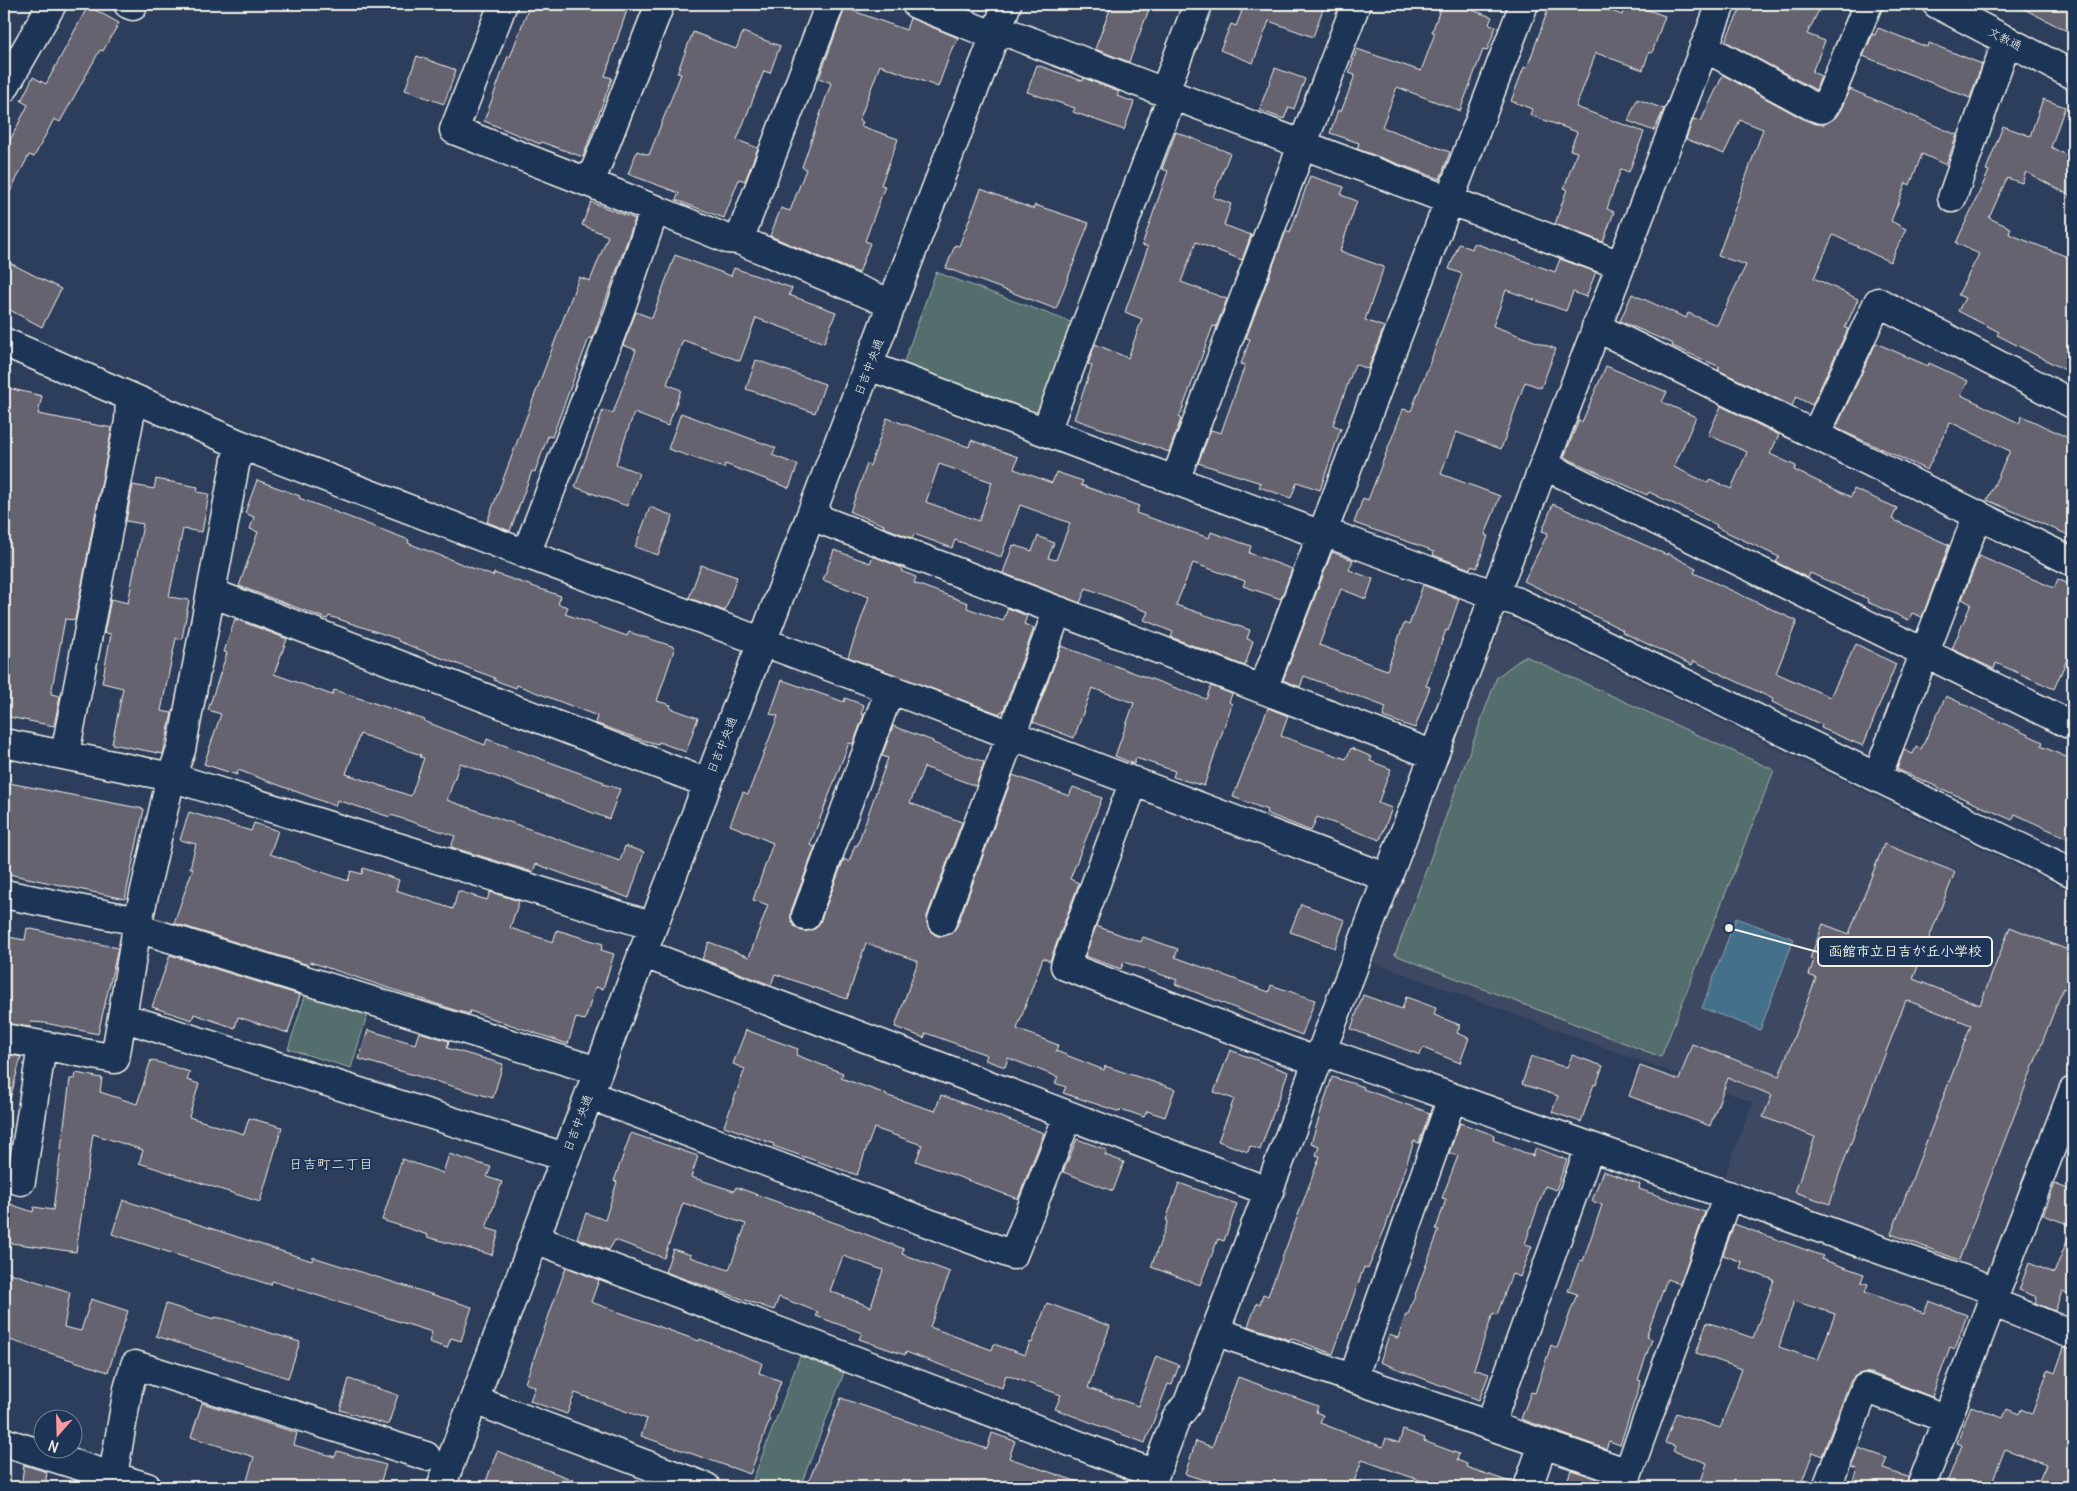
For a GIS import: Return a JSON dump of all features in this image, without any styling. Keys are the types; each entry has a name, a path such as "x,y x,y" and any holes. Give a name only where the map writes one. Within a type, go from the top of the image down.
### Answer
{"street":[{"path":"4,88 52,4"},
{"path":"503,4 454,130 728,239 739,240 892,304"},
{"path":"590,183 660,4"},
{"path":"739,240 830,4"},
{"path":"916,4 1168,95 1620,265"},
{"name":"日吉中央通","path":"441,1487 652,926 812,516 1007,4"},
{"path":"1046,431 1168,95 1198,4"},
{"path":"1175,480 1356,4"},
{"path":"1263,689 1524,4"},
{"path":"535,1239 1152,1481 1176,1419 1188,1404 1270,1192 1596,327 1721,4"},
{"path":"1704,47 1812,106 1821,109 1826,106 1868,4"},
{"name":"文教通","path":"1937,4 2073,75"},
{"path":"1952,198 2007,40"},
{"path":"526,554 619,313 655,210"},
{"path":"1816,434 1878,302 2073,404"},
{"path":"1596,327 2073,562"},
{"path":"4,342 239,444 1388,878"},
{"path":"869,366 1312,531 1336,536 1518,602 2073,873"},
{"path":"65,754 128,421 130,398"},
{"path":"4,1038 115,1059 138,924 170,777 181,750 239,444"},
{"path":"1544,465 2073,726"},
{"path":"1877,777 1978,514"},
{"path":"812,516 1434,755"},
{"path":"212,593 707,783"},
{"path":"942,921 1052,623 1060,611"},
{"path":"806,916 890,689"},
{"path":"4,743 170,777 652,926"},
{"path":"1134,781 1066,966 1320,1056 1452,1098 1728,1195 1994,1296 2073,1335"},
{"path":"4,894 138,924 593,1083 1013,1255 1068,1116"},
{"path":"642,953 1270,1192"},
{"path":"122,1017 565,1157"},
{"path":"4,1176 22,1181 42,1046"},
{"path":"1921,1487 2073,1091"},
{"path":"1353,1378 1452,1098"},
{"path":"1490,1425 1590,1147"},
{"path":"1217,1328 1232,1337 1543,1444 1627,1480 1728,1195"},
{"path":"111,1482 128,1390 135,1365 426,1456"},
{"path":"1827,1487 1865,1388 1947,1419"},
{"path":"474,1400 706,1487"},
{"path":"4,1442 111,1482 147,1487"},
{"path":"1528,1487 1543,1444"}],"shaded area":[{"path":"1507,617 2073,893 2073,1060 1993,1271 1986,1275 1724,1177 1753,1102 1372,962 1500,623"},
{"path":"1736,918 1794,939 1760,1030 1702,1008"}],"green space":[{"path":"936,272 1073,323 1040,409 1034,414 902,367"},
{"path":"1525,656 1774,770 1661,1057 1395,955 1497,677"},
{"path":"307,990 369,1009 351,1068 288,1049"},
{"path":"800,1356 844,1373 800,1487 757,1487 751,1485"}],"building":[{"path":"530,4 629,4 605,76 612,78 583,157 541,142 540,144 484,121"},
{"path":"1112,4 1151,4 1129,62 1095,49"},
{"path":"1229,4 1310,4 1323,9 1313,37 1269,21 1253,63 1220,50 1231,24 1236,26 1242,11 1228,6"},
{"path":"1442,4 1455,4 1492,17 1489,24 1496,26 1487,51 1483,50 1460,111 1397,87 1382,127 1450,152 1440,179 1357,149 1359,143 1330,133 1338,110 1341,112 1355,75 1349,73 1357,49 1421,71 1435,33 1432,32"},
{"path":"1550,4 1593,4 1622,15 1626,4 1631,4 1665,16 1652,53 1649,52 1643,70 1596,53 1576,107 1644,132 1629,172 1621,169 1607,209 1614,212 1603,242 1555,224 1567,189 1564,188 1577,152 1570,150 1577,132 1530,115 1532,109 1511,101 1524,67 1527,68"},
{"path":"1743,4 1822,4 1807,34 1825,41 1812,72 1821,76 1816,90 1725,41"},
{"path":"2014,4 2073,4 2073,33 2065,30"},
{"path":"88,6 119,23 103,51 100,50 60,122 54,119 34,157 29,155 4,203 4,152 28,105 21,101 33,77 46,84"},
{"path":"845,8 906,30 910,18 958,38 955,46 953,46 938,87 880,65 859,121 863,122 861,126 898,139 881,185 885,186 865,241 870,243 859,273 770,236 781,208 790,211 806,169 802,167 831,83 819,78"},
{"path":"1878,28 1927,47 1929,43 1982,64 1970,98 1863,56 1873,34 1875,35"},
{"path":"693,32 736,49 743,32 780,46 770,73 764,71 737,140 758,148 745,181 739,179 724,218 676,200 679,193 628,174 637,151 649,155 681,74 677,73"},
{"path":"417,56 456,70 444,104 405,90"},
{"path":"1037,65 1083,81 1084,78 1119,92 1117,96 1134,102 1124,130 1073,112 1075,108 1027,92"},
{"path":"1275,68 1305,79 1294,109 1289,107 1284,119 1259,110"},
{"path":"1723,75 1805,120 1816,124 1824,124 1835,118 1850,89 1957,135 1946,165 1922,154 1910,185 1906,183 1891,221 1906,229 1890,262 1833,235 1814,278 1858,299 1845,328 1848,329 1812,405 1796,397 1792,406 1718,370 1720,367 1620,321 1632,294 1686,318 1688,313 1717,325 1746,265 1718,256 1763,129 1740,120 1724,154 1686,139 1693,119 1701,121"},
{"path":"1637,99 1664,109 1654,131 1628,121"},
{"path":"2043,99 2065,107 2051,147 2073,159 2073,197 2026,172 2022,183 2007,178 1989,218 2011,228 2009,234 2073,259 2073,374 1997,335 1999,332 1958,311 1965,298 1958,295 1979,254 1956,243 1989,171 1986,170 2003,126 2030,136"},
{"path":"1176,132 1230,153 1213,197 1231,204 1224,225 1251,235 1242,260 1196,242 1181,282 1227,299 1216,327 1213,326 1179,418 1181,419 1169,452 1074,419 1092,366 1088,364 1095,344 1128,358 1142,319 1125,312 1148,247 1142,245 1168,171 1162,169"},
{"path":"1310,176 1344,187 1341,195 1357,201 1340,251 1384,267 1365,320 1384,327 1368,369 1355,364 1333,425 1341,428 1320,490 1297,482 1291,498 1259,487 1261,483 1198,463 1211,430 1221,433 1245,365 1241,364 1250,339 1246,338 1286,231 1290,233"},
{"path":"981,189 1033,209 1035,205 1089,223 1056,309 946,268 955,245 959,246"},
{"path":"591,202 635,219 592,339 589,338 552,437 548,436 535,472 532,471 510,531 487,522 579,277 590,281 608,236 582,225"},
{"path":"1474,243 1555,272 1560,259 1596,272 1586,297 1573,292 1566,311 1506,290 1493,326 1556,349 1541,388 1525,382 1501,449 1456,432 1441,474 1500,496 1485,535 1488,536 1477,568 1471,566 1470,569 1433,555 1434,552 1429,549 1354,523 1363,498 1368,500 1403,409 1411,411 1434,352 1462,274 1449,269 1459,244 1472,249"},
{"path":"675,255 731,276 734,268 792,288 789,295 836,312 824,343 756,318 740,361 683,340 667,384 681,390 668,426 634,413 616,464 639,473 627,506 575,487 603,410 613,413 636,350 623,345 636,312 652,318"},
{"path":"4,260 61,289 42,327 4,307"},
{"path":"1876,343 1928,366 1929,363 1968,381 1961,395 2019,423 2022,416 2073,440 2073,537 1987,500 2010,451 1950,422 1927,470 1836,428"},
{"path":"756,360 825,384 815,413 746,389"},
{"path":"1606,366 1667,392 1662,402 1696,417 1674,467 1708,483 1710,479 1731,489 1747,452 1708,435 1721,406 1779,435 1770,454 1796,466 1794,470 1851,497 1854,489 1897,508 1892,519 1949,545 1922,617 1912,613 1909,620 1867,602 1868,599 1810,573 1808,578 1776,562 1779,557 1716,527 1717,525 1649,492 1647,495 1564,457 1579,420 1582,422"},
{"path":"4,387 42,396 38,414 112,428 75,620 65,619 51,694 60,696 54,726 4,716"},
{"path":"681,413 776,448 772,455 798,465 789,488 725,464 724,468 668,449"},
{"path":"887,418 969,447 971,440 1018,457 1014,469 1052,483 1056,472 1083,481 1081,485 1139,506 1136,513 1209,538 1211,532 1251,546 1249,553 1292,569 1281,599 1243,586 1245,581 1193,563 1176,605 1250,630 1247,639 1253,641 1245,666 1171,637 1173,632 1144,620 1148,612 1086,588 1080,603 1003,573 1013,545 1032,551 1038,536 1054,543 1048,558 1056,560 1070,523 1020,505 1001,557 955,540 952,548 914,534 912,538 850,512 867,464 870,466","holes":["939,464 992,482 979,521 926,502"]},
{"path":"156,479 198,487 197,492 209,494 202,532 183,529 169,597 189,600 182,639 176,638 161,711 172,713 163,754 112,744 123,688 102,683 111,634 104,633 111,599 128,603 143,524 126,521 133,485 154,489"},
{"path":"257,480 409,540 408,543 493,576 494,573 561,596 558,604 568,607 565,614 627,636 629,632 675,647 657,701 671,705 670,708 698,718 686,752 659,742 658,744 642,740 595,723 597,716 517,685 516,688 494,680 495,678 398,641 398,639 329,616 327,619 239,586 258,532 250,529 254,517 245,513"},
{"path":"1553,504 1667,555 1667,553 1696,568 1694,573 1797,621 1776,673 1830,697 1856,644 1896,664 1863,746 1821,728 1822,725 1772,702 1773,699 1694,661 1692,665 1622,632 1623,630 1524,581 1548,533 1542,531"},
{"path":"650,507 673,516 658,555 635,547"},
{"path":"834,550 870,563 873,556 902,568 901,571 916,577 914,583 968,603 967,608 1003,621 1008,608 1027,616 1024,624 1034,628 1003,712 1001,711 1000,714 848,657 869,597 823,580"},
{"path":"1332,552 1353,560 1349,570 1373,579 1366,599 1341,589 1319,645 1387,670 1404,623 1409,625 1423,585 1459,599 1426,686 1430,687 1415,728 1383,717 1386,707 1304,676 1300,687 1283,680"},
{"path":"1979,556 2054,588 2058,579 2073,586 2073,646 2054,689 1996,663 1994,669 1952,649 1971,604 1962,599"},
{"path":"701,565 737,577 725,611 689,598"},
{"path":"235,619 287,639 274,674 332,695 334,690 425,720 485,745 487,739 620,789 609,819 460,763 447,800 620,861 625,846 644,852 629,898 536,864 533,872 451,847 455,836 391,815 390,817 337,800 335,806 238,770 237,775 204,764 221,714 208,710 227,653 224,652","holes":["360,734 421,755 420,757 424,758 411,796 346,774"]},
{"path":"1061,646 1206,699 1211,686 1232,694 1229,702 1232,704 1204,786 1173,777 1175,771 1136,758 1134,764 1115,756 1134,703 1092,688 1074,738 1033,722"},
{"path":"782,680 844,702 845,698 864,705 861,714 864,715 853,744 849,743 810,845 815,847 791,911 791,919 794,926 801,931 809,931 816,928 820,922 844,859 849,862 855,845 857,846 888,758 882,756 893,726 984,762 976,786 924,767 910,803 962,822 927,916 930,931 937,936 952,933 957,926 1013,775 1069,796 1073,787 1102,798 1070,879 1079,883 1050,961 1043,958 1017,1029 1058,1045 1056,1051 1104,1070 1105,1066 1175,1089 1165,1117 1147,1111 1144,1117 1121,1109 1120,1112 1063,1093 1066,1087 1055,1083 1058,1077 1008,1058 1005,1067 985,1060 987,1055 926,1033 924,1038 895,1027 918,961 866,943 847,999 775,974 771,985 702,959 709,942 749,957 768,905 753,900 773,843 730,825 743,792 748,794 778,716 770,714"},
{"path":"1946,696 2043,742 2041,746 2073,760 2073,841 2015,814 2012,820 1897,769 1904,750 1913,754 1916,747 1921,749"},
{"path":"1268,708 1288,716 1281,736 1346,759 1351,748 1372,757 1370,761 1391,769 1378,803 1392,808 1380,840 1317,817 1311,831 1266,813 1267,810 1233,797"},
{"path":"4,782 144,809 125,899 4,873"},
{"path":"189,812 251,831 254,823 278,831 270,854 348,881 351,871 362,874 363,868 399,880 396,890 453,909 458,891 487,900 490,892 519,901 510,928 553,942 557,930 603,944 601,950 614,954 603,989 595,987 585,1020 576,1018 568,1044 470,1011 469,1014 458,1011 310,962 309,965 174,923 193,868 190,868 196,844 180,840"},
{"path":"1884,844 1955,872 1913,979 1980,1005 2010,927 2073,952 2073,992 2063,988 1959,1260 1891,1234 1971,1025 1906,1000 1839,1174 1830,1204 1795,1192 1815,1137 1763,1117 1772,1095 1728,1078 1710,1126 1629,1096 1640,1066 1679,1080 1692,1044 1779,1076 1816,978 1809,975 1814,960 1810,959 1823,924 1849,934"},
{"path":"1301,904 1345,920 1335,948 1290,932"},
{"path":"1096,926 1141,942 1143,937 1178,949 1175,957 1269,992 1271,985 1315,1000 1302,1035 1175,984 1177,980 1124,962 1121,969 1085,956"},
{"path":"27,928 118,948 98,1034 45,1023 31,1022 30,1027 4,1023 4,958 8,937 25,940"},
{"path":"170,955 300,995 288,1033 238,1017 235,1028 194,1014 192,1020 152,1007"},
{"path":"1363,995 1402,1009 1406,997 1436,1008 1434,1015 1460,1025 1457,1033 1469,1038 1460,1063 1423,1048 1420,1055 1351,1029"},
{"path":"368,1030 415,1044 419,1032 449,1041 447,1048 503,1064 493,1098 359,1059"},
{"path":"746,1030 798,1049 796,1055 843,1073 841,1078 885,1095 935,1111 941,1095 1044,1133 1018,1199 916,1161 922,1145 874,1128 857,1175 773,1146 774,1144 724,1126 745,1069 733,1064"},
{"path":"1230,1050 1288,1072 1260,1150 1250,1146 1248,1152 1218,1141 1234,1099 1214,1092"},
{"path":"4,1054 21,1057 10,1099 4,1098"},
{"path":"1572,1055 1603,1066 1596,1085 1594,1084 1581,1122 1552,1112 1558,1096 1522,1084 1531,1056 1567,1068"},
{"path":"151,1060 190,1072 187,1080 199,1084 189,1117 244,1134 249,1118 282,1127 260,1202 139,1163 143,1150 93,1134 76,1252 4,1242 4,1202 33,1212 34,1207 53,1210 70,1079 75,1079 76,1073 102,1078 100,1092 137,1104"},
{"path":"1332,1077 1364,1087 1363,1089 1430,1113 1419,1143 1414,1141 1386,1226 1368,1269 1364,1267 1333,1354 1291,1338 1290,1340 1248,1326 1257,1303 1260,1304 1263,1294 1268,1296 1320,1156 1316,1155 1319,1146 1311,1143"},
{"path":"1460,1123 1494,1135 1493,1140 1533,1156 1536,1148 1567,1160 1556,1190 1545,1186 1525,1244 1532,1246 1520,1277 1512,1274 1497,1315 1493,1313 1474,1369 1489,1374 1479,1400 1380,1362 1389,1335 1398,1338 1439,1230 1436,1229 1446,1199 1442,1198 1458,1156 1449,1153"},
{"path":"631,1133 698,1156 691,1177 734,1191 736,1187 852,1229 904,1249 902,1254 950,1272 930,1327 992,1350 994,1344 1025,1355 1030,1342 1032,1343 1047,1303 1110,1326 1088,1388 1138,1406 1156,1356 1179,1365 1172,1385 1168,1384 1145,1443 1055,1409 1061,1395 1006,1375 1002,1388 906,1352 905,1355 859,1339 862,1333 816,1316 818,1312 779,1297 774,1310 665,1272 673,1249 691,1255 690,1257 729,1270 746,1224 683,1203 664,1258 615,1240 609,1250 577,1238 586,1213 605,1220 617,1182 614,1181","holes":["843,1256 883,1270 871,1307 830,1291"]},
{"path":"1077,1139 1107,1150 1105,1155 1124,1162 1113,1191 1063,1172"},
{"path":"449,1154 491,1167 487,1177 502,1182 486,1228 499,1232 492,1255 427,1237 428,1235 382,1220 402,1159 443,1173"},
{"path":"1603,1171 1640,1184 1639,1189 1705,1212 1680,1284 1667,1279 1646,1337 1652,1339 1638,1380 1641,1381 1620,1445 1609,1441 1606,1449 1521,1419 1531,1392 1535,1393 1551,1345 1557,1348 1577,1294 1568,1291 1580,1260 1583,1261 1602,1205 1592,1201"},
{"path":"1179,1183 1237,1204 1224,1241 1218,1239 1200,1285 1151,1267 1168,1221 1166,1220"},
{"path":"2055,1184 2073,1191 2073,1226 2043,1215"},
{"path":"123,1200 312,1261 313,1257 472,1307 461,1341 451,1338 447,1348 429,1342 432,1332 272,1281 271,1285 112,1234"},
{"path":"1734,1224 1823,1256 1821,1259 1864,1274 1861,1282 1868,1284 1865,1292 1924,1313 1929,1301 1967,1315 1955,1349 1950,1347 1932,1397 1871,1373 1862,1373 1855,1376 1850,1382 1822,1456 1813,1452 1800,1487 1699,1487 1707,1463 1673,1451 1675,1446 1665,1443 1676,1413 1720,1428 1742,1369 1696,1353 1707,1322 1753,1338 1774,1280 1740,1268 1742,1262 1723,1255","holes":["1794,1301 1835,1314 1818,1360 1779,1347"]},
{"path":"2073,1226 2073,1296 2062,1292 2055,1311 2035,1303 2037,1297 2019,1290 2029,1263 2054,1273"},
{"path":"566,1267 599,1280 591,1302 699,1341 700,1339 762,1363 759,1373 781,1381 768,1418 770,1419 750,1474 641,1436 647,1419 575,1393 567,1414 530,1401 535,1387 525,1383"},
{"path":"4,1271 70,1292 64,1327 81,1331 91,1299 128,1311 108,1372 4,1338"},
{"path":"166,1304 214,1319 215,1317 225,1319 300,1342 288,1378 156,1336"},
{"path":"2064,1348 2073,1350 2073,1487 2036,1487 2046,1465 2005,1449 1990,1487 1945,1487 1962,1445 1957,1443 1971,1406 2003,1418 2007,1409 2019,1414 2021,1409 2032,1414 2048,1370 2055,1373"},
{"path":"1238,1377 1318,1406 1316,1412 1323,1415 1320,1423 1383,1447 1386,1438 1399,1443 1403,1430 1425,1438 1424,1441 1459,1454 1457,1460 1467,1464 1466,1467 1513,1483 1513,1487 1423,1487 1425,1482 1362,1460 1352,1487 1208,1487 1210,1482 1185,1474 1196,1441 1212,1447"},
{"path":"349,1379 398,1395 388,1425 340,1410"},
{"path":"841,1398 987,1449 992,1433 1015,1441 1009,1458 1084,1484 1084,1487 825,1487 809,1481"},
{"path":"202,1403 297,1433 294,1445 335,1457 337,1451 386,1465 379,1487 245,1487 254,1457 191,1437"},
{"path":"1859,1448 1887,1458 1883,1469 1908,1477 1906,1487 1851,1487 1857,1469 1851,1467"},
{"path":"497,1451 587,1485 587,1487 484,1487"},
{"path":"24,1465 47,1472 45,1487 21,1487"},
{"path":"1571,1470 1596,1478 1592,1487 1565,1487"}],"place":[{"name":"函館市立日吉が丘小学校","path":"1729,928"}],"district":[{"name":"日吉町二丁目","path":"331,1164"}]}
